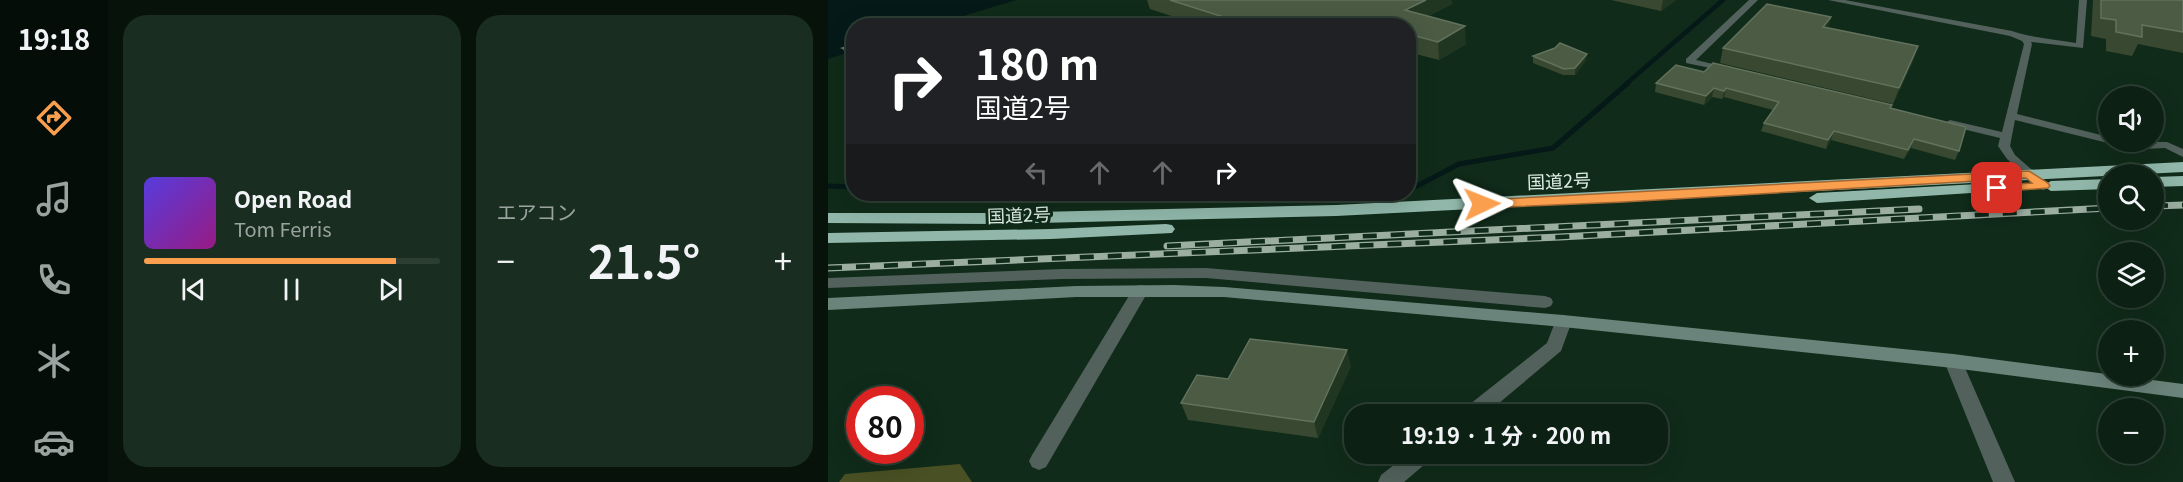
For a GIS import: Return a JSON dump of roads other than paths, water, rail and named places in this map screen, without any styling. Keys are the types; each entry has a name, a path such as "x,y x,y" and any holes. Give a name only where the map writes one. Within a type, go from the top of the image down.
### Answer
{"highway":[{"name":"国道2号","path":"828,218 1077,219 1222,216 1624,198 2183,167"},
{"path":"2164,182 2183,181"},
{"name":"国道2号","path":"828,238 1051,234 2098,184"}],"street":[{"path":"828,284 1062,274 1206,273 1545,302"},
{"path":"1039,461 1141,290"},
{"path":"828,304 1141,290 1224,292 1563,321 1953,361 2183,391"},
{"path":"1484,404 1555,346 1563,321"},
{"path":"1953,361 2004,482"},
{"path":"1389,482 1411,464"}],"lane":[{"path":"1735,72 1689,61 1754,0"},
{"path":"1832,0 2025,39 2043,39 2080,46 2083,0"},
{"path":"2025,39 2028,44 2006,136 2006,151 2044,186"},
{"path":"2012,116 2098,138"},
{"path":"1942,121 2006,136"},
{"path":"2164,145 2183,154"}],"waterway":[{"path":"1626,84 1723,0"},
{"path":"1416,186 1459,164 1553,148 1628,83"},
{"path":"828,186 846,187"}],"railway":[{"path":"2164,206 2183,205"},
{"path":"1167,246 1919,209"},
{"path":"828,268 1560,237 2098,209"}]}
